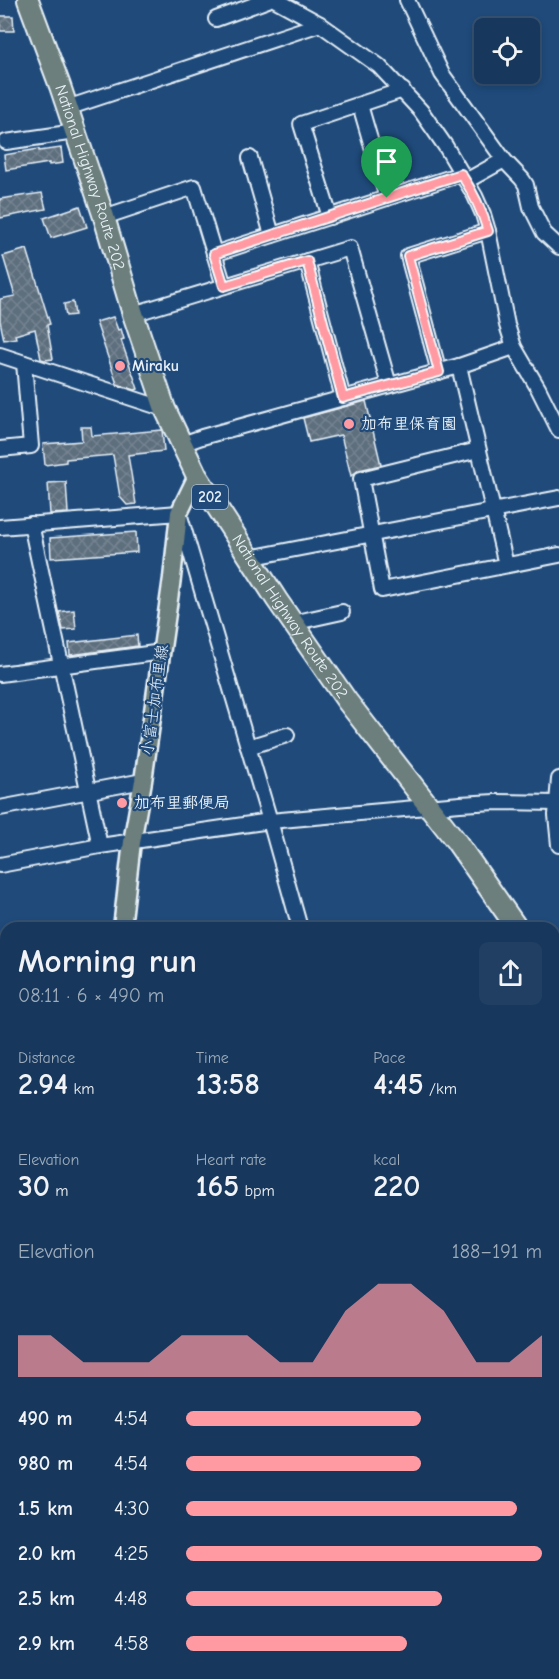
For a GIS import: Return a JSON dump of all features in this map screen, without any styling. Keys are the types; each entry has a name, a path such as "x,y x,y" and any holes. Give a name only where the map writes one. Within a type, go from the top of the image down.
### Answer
{"highway":[{"name":"National Highway Route 202","path":"28,0 104,217 165,409 197,476 292,623 347,701 456,841 513,922"}],"main road":[{"name":"小富士加布里線","path":"123,922 132,842 162,652 179,513 197,476"}],"street":[{"path":"216,19 268,0"},
{"path":"276,0 320,24 379,66 421,111 446,147 483,214 504,313 514,347 559,430"},
{"path":"407,0 441,74 504,160 522,179 526,185 531,207 544,233 559,247"},
{"path":"67,108 320,24"},
{"path":"330,217 301,124 403,90"},
{"path":"360,105 387,198"},
{"path":"6,142 75,132"},
{"path":"250,158 272,235"},
{"path":"214,254 387,198 464,178 504,160"},
{"path":"104,217 194,187 224,286"},
{"path":"439,372 408,256 488,231"},
{"path":"133,314 350,248 388,386"},
{"path":"307,261 343,398"},
{"path":"182,444 202,436 439,372 514,347"},
{"path":"0,355 165,409"},
{"path":"0,449 31,446 24,363"},
{"path":"459,366 506,565"},
{"path":"478,450 361,479 382,590 559,555"},
{"path":"249,558 559,498"},
{"path":"0,526 32,529 179,513 298,922"},
{"path":"32,529 100,846"},
{"path":"292,623 342,612"},
{"path":"0,674 162,652"},
{"path":"248,747 287,735"},
{"path":"559,779 557,811 559,845"},
{"path":"0,807 143,781"},
{"path":"0,865 100,846 270,821 495,802 557,811"}],"building":[{"path":"0,16 13,16 14,31 0,31"},
{"path":"61,148 63,163 6,170 4,155"},
{"path":"42,193 46,209 0,218 0,199"},
{"path":"80,206 87,227 51,238 44,218"},
{"path":"27,249 50,324 47,325 53,359 41,359 35,329 15,335 16,338 4,340 0,321 0,299 15,296 3,256"},
{"path":"73,302 75,315 66,316 64,304"},
{"path":"113,317 118,330 121,329 124,339 121,340 138,389 135,390 117,384 96,322"},
{"name":"加布里保育園","path":"366,401 381,465 359,470 351,476 341,435 309,442 303,418"},
{"path":"81,427 91,427 92,436 162,430 164,451 128,455 136,504 127,505 120,497 113,455 66,459 66,462 45,465 43,444 82,441"},
{"path":"66,482 68,513 50,514 48,483"},
{"path":"136,532 137,552 51,558 50,538"},
{"path":"74,610 76,629 63,630 59,612"},
{"path":"137,635 138,646 70,655 69,643"}],"place":[{"name":"Miraku","path":"120,366"},
{"name":"加布里保育園","path":"349,424"},
{"name":"加布里郵便局","path":"122,803"}],"route":[{"path":"461,174 475,196 488,231 408,256 439,372 343,398 307,261 224,286 214,254 387,198 461,174"}]}
